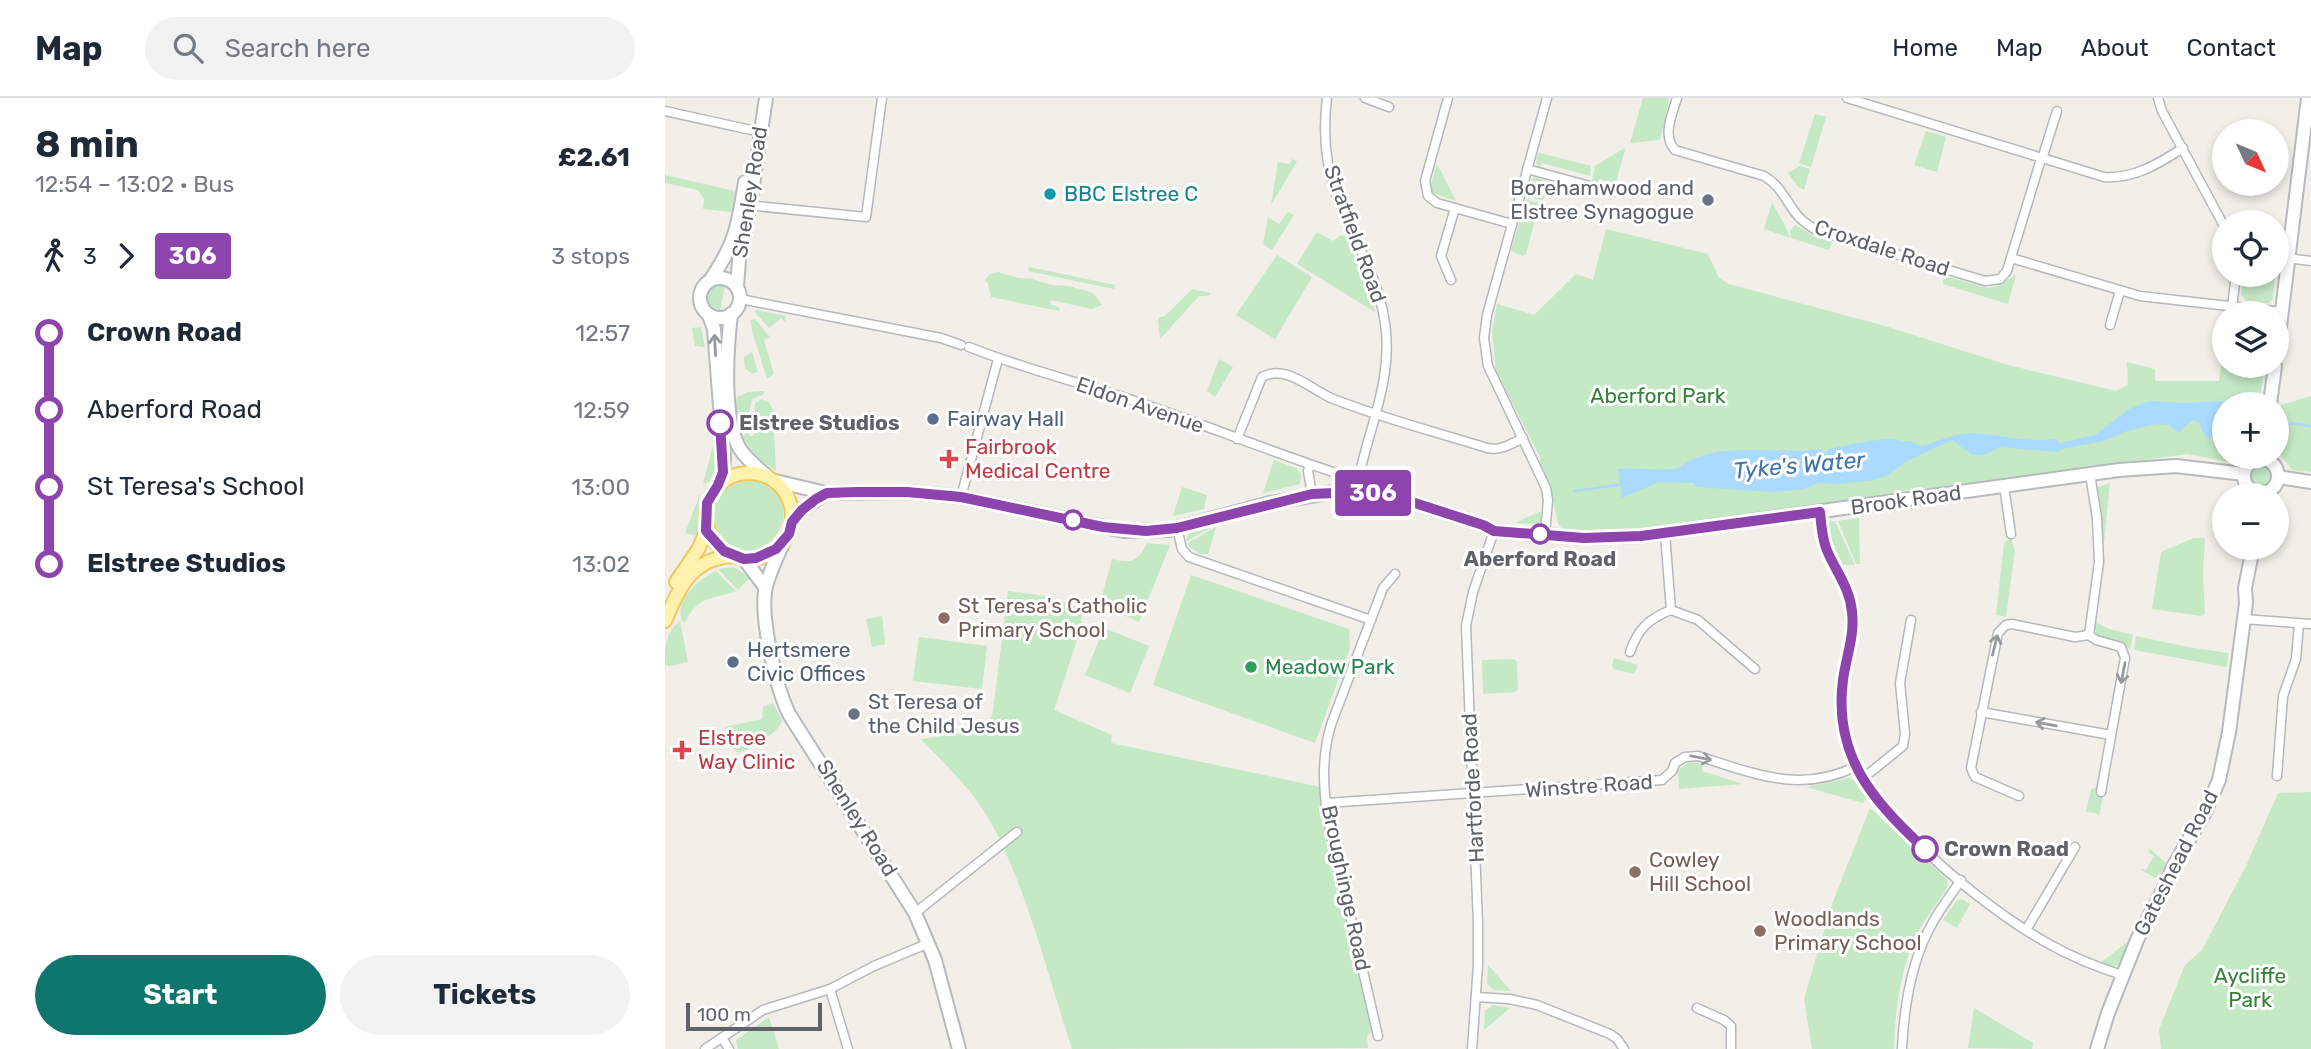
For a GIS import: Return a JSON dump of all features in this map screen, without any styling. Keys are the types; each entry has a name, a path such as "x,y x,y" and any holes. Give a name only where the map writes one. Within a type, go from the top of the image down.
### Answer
{"main road":[{"path":"665,605 673,586 699,548 706,531 707,503 718,485 737,474 748,472 771,478 782,487 791,504 792,522 785,541 766,555 719,557 703,564 690,574 679,589 665,621"},
{"path":"706,531 716,544 739,558"}],"street":[{"name":"Shenley Road","path":"737,286 756,132 757,98"},
{"name":"Shenley Road","path":"756,132 766,98"},
{"path":"746,205 769,205 866,217 882,98"},
{"name":"Stratfield Road","path":"1327,98 1325,130 1330,172 1345,215 1376,282 1386,326 1387,359 1377,413 1356,492"},
{"path":"1365,98 1389,107"},
{"path":"1448,98 1424,186 1431,200 1512,223"},
{"path":"1545,534 1548,500 1546,488 1490,372 1484,338 1487,315 1547,98"},
{"name":"Croxdale Road","path":"1677,98 1668,129 1671,146 1675,150 1772,181 1781,189 1797,215 1817,230 1985,281 2000,279 2007,271 2057,111"},
{"path":"1847,98 2091,175 2119,178 2134,175 2183,148"},
{"path":"2158,98 2162,111 2216,210"},
{"path":"2289,245 2308,122 2308,98"},
{"path":"665,111 756,132"},
{"path":"1527,169 1612,192"},
{"name":"Shenley Road","path":"711,279 731,247 746,205"},
{"path":"1451,280 1441,256 1455,208"},
{"path":"2011,258 2120,291 2157,299 2212,305"},
{"path":"2289,258 2311,261"},
{"path":"725,278 737,286 740,299 738,308 731,314 720,318 709,314 703,308 700,298 702,289 711,279 725,278"},
{"path":"2111,325 2120,291"},
{"name":"Eldon Avenue","path":"740,299 941,338 998,359 1151,406 1333,472"},
{"path":"709,314 714,329 724,457 723,472 718,485"},
{"path":"731,314 727,352 732,431 741,451 771,478"},
{"path":"961,497 998,359"},
{"path":"1237,439 1262,377 1272,372 1282,372 1330,397 1495,450 1523,438"},
{"path":"1310,465 1308,471 1312,494"},
{"name":"Brook Road","path":"771,478 827,493 907,492 961,497 1124,531 1177,528 1312,494 1384,494 1483,525 1494,531 1584,538 1665,534 2090,474 2176,466 2244,474"},
{"path":"2247,469 2244,474 2247,483"},
{"path":"2276,469 2276,483"},
{"path":"2089,635 2099,562 2097,518 2090,474"},
{"path":"2278,477 2311,482"},
{"path":"2004,486 2011,534"},
{"path":"792,522 802,510 827,493"},
{"path":"1820,512 1827,551 1847,586 1851,601 1852,633 1842,681 1841,716 1845,738 1855,767 1873,796 1906,832 1961,880 2026,930 2071,956 2122,975"},
{"path":"1177,528 1182,549 1189,557 1371,620"},
{"name":"Hartforde Road","path":"1472,1049 1478,923 1466,626 1471,599 1494,531"},
{"path":"1665,534 1671,610"},
{"name":"Shenley Road","path":"785,541 765,587 775,678 785,705 915,913 929,943 959,1049"},
{"path":"739,558 765,587"},
{"name":"Gateshead Road","path":"2097,1049 2122,975 2173,867 2204,814 2219,780 2229,732 2251,560"},
{"name":"Broughinge Road","path":"1378,1037 1329,828 1324,767 1326,741 1383,588 1395,574"},
{"path":"1630,652 1636,636 1646,622 1671,610 1698,620 1755,669"},
{"path":"2243,619 2311,624"},
{"path":"1862,779 1903,746 1905,734 1900,683 1911,620"},
{"path":"2019,796 1975,778 1971,768 1995,639 2001,628 2012,624 2075,637 2089,635 2096,640 2121,647 2125,652 2101,792"},
{"path":"2277,776 2283,696 2296,659 2299,624"},
{"path":"1981,712 2111,736"},
{"name":"Winstre Road","path":"1473,794 1662,780 1672,771 1675,763 1690,755 1787,781 1836,776 1855,767"},
{"path":"1327,803 1473,794"},
{"path":"915,913 1010,844 1017,832"},
{"path":"2026,930 2075,846"},
{"path":"1902,1049 1906,1000 1915,964 1933,923 1961,880"},
{"path":"705,1049 763,1010 830,989 874,966 929,943"},
{"path":"830,989 848,1049"},
{"path":"1476,997 1509,999 1537,1005 1610,1034 1624,1049"},
{"path":"1697,1008 1731,1026 1731,1049"},
{"path":"722,1038 729,1049"}],"green space":[{"path":"1643,98 1668,98 1660,140 1630,143"},
{"path":"1815,114 1826,117 1811,167 1799,163"},
{"path":"1926,131 1946,137 1937,172 1914,165"},
{"path":"1625,150 1614,189 1600,179 1595,185 1591,185 1595,166"},
{"path":"1540,153 1591,166 1590,176 1542,163 1540,170 1536,163"},
{"path":"1292,159 1297,161 1271,205 1278,162 1290,164"},
{"path":"1437,164 1456,201 1433,193 1431,184"},
{"path":"1800,166 1810,169 1804,190 1798,187 1788,173"},
{"path":"665,175 735,191 732,212 703,209 704,199 698,190 665,183"},
{"path":"1534,177 1562,186 1541,200 1528,197"},
{"path":"1527,200 1539,205 1526,254 1523,256 1511,251"},
{"path":"1772,203 1785,225 1790,238 1764,229"},
{"path":"1288,212 1294,215 1272,250 1263,244 1268,217 1279,224"},
{"path":"1796,225 1815,237 1832,242 1829,250 1791,238 1790,230"},
{"name":"Aberford Park","path":"1606,229 1708,254 1719,278 1729,284 1885,326 2008,365 2116,391 2128,385 2127,362 2155,369 2155,381 2263,378 2261,392 2212,392 2212,459 2187,454 1942,488 1914,489 1886,496 1652,532 1564,532 1558,523 1550,486 1539,462 1541,459 1496,371 1492,332 1497,304 1534,315 1576,274 1593,280"},
{"path":"1317,232 1333,241 1341,235 1345,236 1369,289 1375,312 1297,264"},
{"path":"1277,255 1312,277 1275,339 1236,315"},
{"path":"1029,267 1115,285 1114,289 1028,271"},
{"path":"998,272 1090,292 1102,305 1092,309 1051,300 1050,304 1060,308 1059,311 991,297 985,280 990,274"},
{"path":"2016,275 2008,304 1943,284 1944,276 1989,288 1998,286"},
{"path":"725,286 720,310 710,307 707,297 711,288"},
{"path":"2242,287 2274,287 2271,301 2246,301 2241,295"},
{"path":"1192,289 1211,293 1208,296 1199,296 1160,339 1158,318 1165,316"},
{"path":"756,310 786,316 785,322 781,318 769,328"},
{"path":"755,319 770,337 764,340 774,374 767,379 752,331 751,320"},
{"path":"701,327 705,347 695,346 692,328"},
{"path":"752,352 758,372 752,374 745,369 744,357"},
{"path":"1219,359 1233,367 1215,397 1207,391"},
{"path":"765,391 752,399 748,417 744,420 744,431 738,431 734,406 737,397 748,392"},
{"path":"2311,396 2311,472 2292,470 2289,466 2289,403"},
{"path":"761,399 768,401 774,412 773,425 760,425 759,420 754,418 755,404"},
{"path":"768,428 774,433 776,471 754,455 742,437 746,433 752,436 760,429"},
{"path":"716,444 717,464 709,482 703,484 713,445"},
{"path":"1274,460 1296,468 1301,474 1300,484 1263,493"},
{"path":"2251,469 2272,471 2271,483 2251,483"},
{"path":"755,480 773,490 782,503 783,517 779,531 770,542 758,550 744,552 730,546 719,534 713,515 714,506 729,487"},
{"path":"2110,483 2104,542 2102,543 2096,488"},
{"path":"1182,487 1207,495 1204,509 1173,516"},
{"path":"700,494 698,533 685,533"},
{"path":"1267,508 1269,511 1218,524 1185,542 1192,529"},
{"path":"1539,512 1541,521 1538,524 1515,523"},
{"path":"1859,518 1860,564 1856,564 1838,521"},
{"path":"1835,521 1855,565 1839,563 1832,554 1828,543 1827,522"},
{"path":"1216,527 1208,554 1201,554 1189,547 1188,543"},
{"path":"2011,538 2015,550 2006,617 1996,615 2004,543"},
{"path":"2194,538 2205,538 2205,613 2201,616 2152,609 2161,552"},
{"path":"1147,543 1170,545 1139,622 1100,604 1112,559 1134,560"},
{"path":"734,567 750,578 738,590 718,569"},
{"path":"716,571 736,591 701,603 685,622 682,621 680,613 685,598 702,579"},
{"name":"Meadow Park","path":"1191,575 1349,629 1350,648 1315,743 1153,685"},
{"path":"1008,591 1052,597 1083,609 1080,631 1054,710 1112,735 1111,743 1321,787 1326,833 1373,1029 1367,1037 1368,1048 1072,1049 1026,903 1003,847 976,799 921,739 987,730 993,711"},
{"path":"882,616 885,644 872,647 866,619"},
{"path":"680,621 688,662 665,665 669,635"},
{"path":"2095,622 2133,635 2130,649 2120,642 2098,637 2094,628"},
{"path":"1104,628 1149,646 1130,693 1085,675"},
{"path":"2136,636 2228,653 2227,667 2134,650"},
{"path":"919,637 987,646 982,689 913,681"},
{"path":"1614,658 1638,665 1634,674 1614,669"},
{"path":"1514,659 1517,662 1518,690 1483,694 1482,660"},
{"path":"773,703 782,721 780,726 755,746 736,752 728,741 725,727 762,719 763,707"},
{"path":"1689,762 1703,764 1702,771 1743,784 1679,789 1678,770"},
{"path":"1849,778 1866,797 1863,803 1806,787"},
{"path":"2096,787 2096,795 2103,796 2099,816 2086,812 2091,789"},
{"name":"Aycliffe Park","path":"2311,792 2311,1049 2161,1049 2159,1029 2185,965 2202,950 2246,866 2278,793"},
{"path":"1870,808 1948,880 1947,888 1922,925 1904,969 1894,1049 1812,1049 1804,999 1832,904"},
{"path":"2150,849 2166,863 2158,879 2139,869 2146,870 2154,856 2148,852"},
{"path":"1962,899 1970,904 1957,928 1943,920 1956,901"},
{"path":"2126,943 2129,944 2119,965 2111,967 2100,963"},
{"path":"1488,965 1511,991 1494,990 1487,984"},
{"path":"1493,1005 1510,1008 1484,1030 1485,1011"},
{"path":"1974,1008 2033,1043 2032,1049 1968,1048"},
{"path":"769,1017 779,1049 738,1049 736,1040"}],"water":[{"path":"2149,401 2212,402 2212,437 2209,438 2202,431 2199,422 2192,420 2179,433 2169,425 2156,424 2058,452 2000,447 1984,455 1972,455 1952,440 1907,461 1886,476 1873,480 1839,484 1817,483 1805,489 1772,492 1659,482 1622,498 1618,469 1676,469 1696,458 1726,451 1821,449 1823,452 1890,439 1910,441 1921,446 1967,433 2056,439 2059,443 2095,435 2129,409"}],"waterway":[{"name":"Tyke's Water","path":"2289,423 2311,426"},
{"name":"Tyke's Water","path":"1575,491 1624,484"}],"bus line":[{"name":"306","path":"720,423 723,472 707,503 706,531 724,551 744,559 766,555 776,549 785,541 792,522 802,510 827,493 907,492 961,497 1124,531 1169,530 1270,503 1333,492 1390,495 1494,531 1584,538 1665,534 1820,512 1827,551 1847,586 1853,615 1842,681 1841,716 1845,738 1855,767 1873,796 1925,849"}],"place":[{"name":"BBC Elstree C","path":"1050,194"},
{"name":"Borehamwood and Elstree Synagogue","path":"1708,200"},
{"name":"Fairway Hall","path":"933,419"},
{"name":"Elstree Studios","path":"720,423"},
{"name":"Fairbrook Medical Centre","path":"949,459"},
{"name":"Aberford Road","path":"1540,534"},
{"name":"St Teresa's Catholic Primary School","path":"944,618"},
{"name":"Hertsmere Civic Offices","path":"733,662"},
{"name":"Meadow Park","path":"1251,667"},
{"name":"St Teresa of the Child Jesus","path":"854,714"},
{"name":"Elstree Way Clinic","path":"682,750"},
{"name":"Crown Road","path":"1925,849"},
{"name":"Cowley Hill School","path":"1635,872"},
{"name":"Woodlands Primary School","path":"1760,931"}]}
